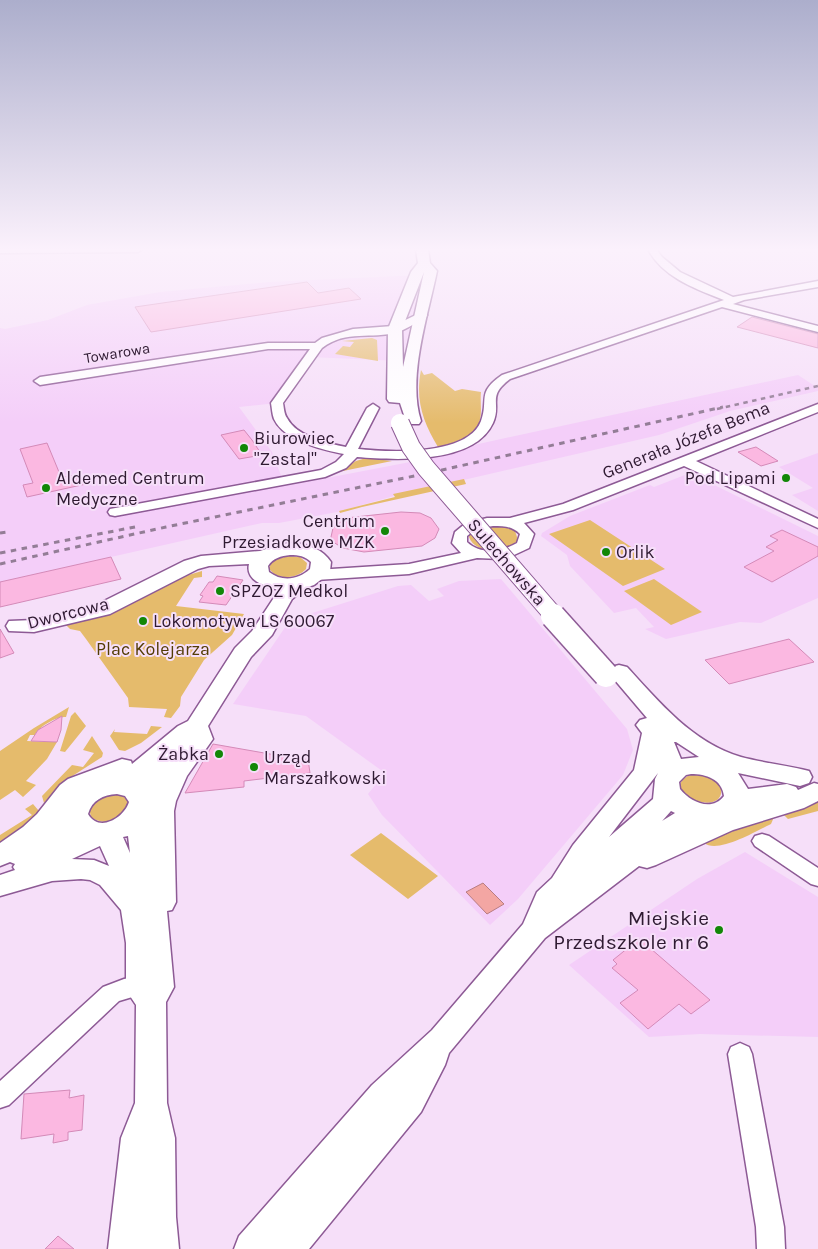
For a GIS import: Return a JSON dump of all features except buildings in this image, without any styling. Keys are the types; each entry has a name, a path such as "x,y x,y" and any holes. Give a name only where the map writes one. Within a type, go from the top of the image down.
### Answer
{"street":[{"name":"Sulechowska","path":"403,307 395,329 394,392 406,422 411,445 423,463 505,562 613,673 660,728 695,758 719,771"},
{"name":"Sulechowska","path":"406,422 407,390 424,307"},
{"path":"422,315 395,329 344,333 328,339 318,346 277,403 276,410 279,418 287,428 300,436 332,448 383,456 437,452 462,444 485,428 488,420 490,392 498,382 506,377 711,307"},
{"path":"746,307 816,327"},
{"path":"395,329 406,333 414,348"},
{"name":"Towarowa","path":"40,381 268,346 318,346"},
{"path":"115,512 325,473 341,465 352,452 373,408"},
{"name":"Generała Józefa Bema","path":"459,543 460,535 471,526 487,522 512,522 568,507 818,408"},
{"path":"691,458 797,515 815,522"},
{"name":"Generała Józefa Bema","path":"526,532 560,514 568,507"},
{"path":"312,573 398,570 475,554 494,554 516,550 524,545 527,539 526,532 512,522"},
{"path":"0,878 125,826 140,809 158,774 194,729 242,653 261,635 284,596 312,573 355,565 396,562 436,555 459,543 466,550 475,554"},
{"path":"242,653 248,634 270,588 263,569 277,551 297,549 313,553 312,573"},
{"name":"Dworcowa","path":"9,628 34,626 103,610 177,574 220,566 263,569 282,584 312,573"},
{"name":"Sulechowska","path":"660,728 671,762 668,780"},
{"path":"563,884 582,852 646,772 660,728 722,759 756,769 781,771 812,783"},
{"path":"107,832 87,829 76,821 75,814 81,799 88,793 124,780 144,768 194,729"},
{"path":"0,856 32,834 46,821 69,791 77,785 138,760 194,729"},
{"path":"0,886 56,870 90,871 103,874 112,880 145,918 162,918 160,845 163,798 172,779 201,739 194,729"},
{"path":"535,930 547,900 563,884 596,862 654,814 665,802 668,780 677,768 689,765 719,771 743,780 812,783"},
{"path":"252,1249 383,1094 443,1039 535,930 688,817 717,812 726,809 733,803 736,797 736,788 719,771"},
{"path":"668,780 670,797 678,804 690,810 705,813"},
{"path":"733,803 812,783"},
{"path":"623,865 652,856 724,823 795,802 812,783"},
{"path":"0,1096 111,994 124,988 146,993 158,987 145,918 140,809 134,790 126,787 107,786"},
{"path":"0,864 56,837 76,821"},
{"path":"107,832 128,872 145,918"},
{"path":"762,840 818,878"},
{"path":"146,993 151,1103 158,1138 158,1217 161,1249"},
{"path":"286,1249 409,1102 443,1039"},
{"path":"740,1054 770,1227 771,1249"},
{"path":"126,1249 138,1138 151,1103"}],"shaded area":[{"path":"81,307 416,307 401,361 310,357 277,403 239,407 272,452 285,486 452,454 474,445 798,375 818,388 818,391 730,411 659,435 394,496 337,512 279,523 262,523 0,582 0,328 5,329 48,320"},
{"path":"818,453 818,511 792,495 813,488 779,467"},
{"path":"690,473 818,536 818,598 761,623 740,622 666,639 645,629 654,627 636,608 614,613 570,566 567,555 541,536 542,533 570,516 650,485 654,487"},
{"path":"501,579 627,729 633,750 623,775 518,899 490,925 382,815 368,794 385,773 306,716 233,704 290,620 398,586 411,585 429,601 444,596 437,589 459,581"},
{"name":"Miejskie Przedszkole nr 6","path":"745,852 818,897 818,1037 700,1034 649,1037 569,965 697,879"},
{"path":"483,883 504,904 487,914 466,892"}],"green space":[{"path":"372,338 377,340 378,361 335,354 343,346 350,347 354,342 342,341"},
{"path":"421,370 424,375 432,373 455,391 462,389 481,392 480,420 474,431 457,441 438,447 424,420 419,391"},
{"path":"366,458 392,461 338,472 356,461"},
{"path":"464,479 466,484 340,513 339,511 395,497 393,494"},
{"name":"Orlik","path":"590,520 665,569 623,586 549,534"},
{"path":"480,526 503,526 515,531 518,540 508,548 485,550 472,543 469,537 470,533"},
{"path":"288,556 300,557 307,563 306,569 292,577 281,577 272,572 269,568 272,561"},
{"name":"Plac Kolejarza","path":"202,571 202,577 194,578 176,606 244,614 232,635 204,660 181,697 180,706 171,718 164,717 167,709 129,707 128,698 80,631 70,629 66,625 113,609 185,576"},
{"path":"654,579 702,612 671,625 624,591"},
{"path":"69,707 66,717 48,723 40,728 35,735 30,735 27,741 57,742 47,759 26,781 36,785 23,797 15,790 0,800 0,751"},
{"path":"75,712 86,726 65,752 60,751 71,716"},
{"path":"151,726 162,727 141,743 125,751 119,750 110,736 115,729 114,732 147,734"},
{"path":"92,736 103,753 102,757 60,784 44,803 42,796 72,765 83,767 94,753 83,750"},
{"path":"690,775 711,778 721,788 720,797 713,802 704,802 694,800 685,795 680,789 681,782"},
{"path":"112,794 126,798 128,811 105,822 91,817 89,808 94,800"},
{"path":"818,799 818,811 788,819 779,810"},
{"path":"33,804 39,811 18,831 0,843 0,835 32,815 25,809"},
{"path":"774,817 771,824 727,844 710,846 704,843 734,824"},
{"path":"381,833 438,876 408,899 350,855"}],"railway":[{"path":"717,409 818,386"},
{"path":"0,564 166,527 424,474 723,407"},
{"path":"0,553 135,527"},
{"path":"0,533 7,532"}],"place":[{"name":"Biurowiec \"Zastal\"","path":"244,448"},
{"name":"Pod Lipami","path":"786,478"},
{"name":"Aldemed Centrum Medyczne","path":"46,488"},
{"name":"Centrum Przesiadkowe MZK","path":"385,531"},
{"name":"Orlik","path":"606,552"},
{"name":"SPZOZ Medkol","path":"220,591"},
{"name":"Lokomotywa LS 60067","path":"143,621"},
{"name":"Żabka","path":"219,754"},
{"name":"Urząd Marszałkowski","path":"254,767"},
{"name":"Miejskie Przedszkole nr 6","path":"719,930"}]}
